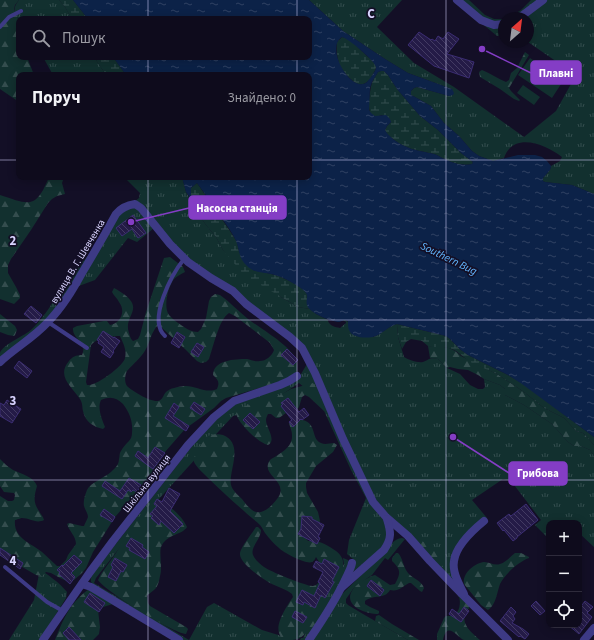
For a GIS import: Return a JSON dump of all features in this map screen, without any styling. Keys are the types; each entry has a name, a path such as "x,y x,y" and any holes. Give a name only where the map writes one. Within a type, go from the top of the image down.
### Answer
{"street":[{"path":"457,0 481,20 494,25 498,25"},
{"path":"527,12 543,0"},
{"name":"вулиця В. Г. Шевченка","path":"0,362 9,353 32,338 60,308 116,214 121,210 135,204 141,208 166,240 184,259"},
{"path":"184,259 200,271 233,291 246,304 290,337 302,348 315,373 343,439 373,502 386,518 408,536 430,561 508,640"},
{"name":"Шкільна вулиця","path":"43,640 113,541 188,445 214,417 234,401 280,385 297,376"},
{"path":"386,518 391,534 390,542"},
{"path":"466,598 456,577 454,561 462,544 484,521"},
{"path":"341,588 384,550 390,542 396,538 408,536"},
{"path":"309,640 341,588 352,563"},
{"path":"82,584 92,587 179,640"},
{"path":"584,640 594,628"}],"lane":[{"path":"0,27 9,17 21,10"},
{"path":"165,336 162,334 159,327 160,306 173,274 184,259"},
{"path":"48,322 87,348"},
{"path":"5,567 47,602 63,611"}],"green space":[{"path":"0,0 19,0 14,9 17,16 16,60 28,60 33,72 16,72 16,100 0,89"},
{"path":"19,0 59,0 70,16 17,16 15,10 15,6"},
{"path":"59,0 73,0 86,16 70,16"},
{"path":"309,0 402,0 377,27 414,63 454,87 524,137 556,111 576,75 534,46 534,12 518,12 531,0 594,0 594,194 572,185 543,181 543,178 550,170 551,166 560,161 562,157 539,144 522,142 508,150 504,158 493,161 479,156 444,123 431,106 411,95 411,91 417,87 449,96 452,89 408,73 343,31"},
{"path":"454,0 469,0 485,15 498,19 497,36"},
{"path":"342,37 354,44 376,65 376,69 368,81 360,84 352,81 340,66 337,56 337,42"},
{"path":"525,52 529,55 509,88 520,100 519,101 480,77 479,72 482,70 506,82 509,80 511,73 517,68"},
{"path":"530,58 563,81 552,98 518,75"},
{"path":"45,60 96,60 104,72 51,72"},
{"path":"96,60 115,60 124,72 104,72"},
{"path":"384,71 388,75 397,89 420,116 438,130 461,153 473,162 472,164 465,165 454,163 435,154 408,148 398,143 388,134 385,130 391,122 382,115 372,115 369,107 372,82 378,72"},
{"path":"523,85 540,97 534,105 517,93"},
{"path":"48,180 63,180 62,183 65,194 57,196 48,203 8,265 8,273 20,295 20,298 14,304 0,299 0,195 18,201 31,202 40,195"},
{"path":"127,180 183,180 186,192 197,212 216,237 223,250 281,297 298,307 310,309 328,320 333,326 340,328 346,323 343,320 345,320 373,337 397,324 398,337 404,357 418,362 423,362 431,358 438,359 447,368 460,374 470,385 478,389 483,389 485,387 484,379 500,385 505,389 505,395 524,405 552,424 568,442 574,446 581,446 590,450 594,456 594,547 582,536 582,520 546,520 546,536 535,525 541,520 511,481 503,479 472,500 487,518 455,550 459,589 396,524 378,503 365,482 302,346 199,268 133,203 139,198 140,193"},
{"path":"197,183 237,242 239,252 253,270 278,276 302,288 307,294 310,309 298,307 244,275 223,250 216,237 197,212 191,199 191,188"},
{"path":"128,208 137,208 154,228 137,242 128,238 95,280 76,287 115,219"},
{"path":"95,248 52,316 0,359 0,353 5,346 29,332 37,324 63,286"},
{"path":"170,257 183,267 185,272 174,279 168,291 166,307 169,315 173,319 189,330 198,332 206,318 211,297 215,294 220,295 248,319 287,348 296,359 297,371 294,375 276,383 226,398 185,429 165,452 148,479 115,517 93,552 86,568 74,580 69,582 46,572 42,576 36,575 0,554 0,496 8,501 12,501 14,500 15,495 14,493 4,492 0,486 0,459 13,470 24,474 33,480 37,486 35,502 44,520 36,521 22,518 15,520 17,531 20,536 42,552 57,566 60,566 66,560 76,544 75,538 67,524 69,523 84,526 88,517 84,507 84,498 87,490 91,485 111,472 116,466 120,452 132,434 132,425 128,411 118,400 107,398 101,400 101,417 105,427 103,429 93,425 84,415 81,401 67,381 64,372 65,366 71,358 82,355 82,343 73,332 73,328 104,321 107,321 110,325 117,322 120,319 122,309 112,292 114,288 125,295 133,305 128,327 132,340 138,339 164,258","holes":["229,313 270,343 274,350 268,358 262,361 247,359 226,361 221,363 214,370 213,375 218,383 217,389 205,390 188,386 179,387 168,391 161,400 158,401 150,400 141,396 127,386 125,383 127,371 141,356 157,326 161,327 201,363 206,362 209,359 219,327 225,316","120,336 124,347 124,361 117,369 97,383 87,385 86,382 91,345 99,339"]},
{"path":"0,314 15,326 17,330 14,336 0,332"},
{"path":"397,324 446,336 468,355 523,384 594,437 594,445 583,433 576,431 564,418 544,408 524,392 497,374 470,362 452,349 428,346 422,341 411,339 406,342 402,349 398,337"},
{"path":"428,346 446,347 457,352 461,356 497,374 524,392 544,408 564,418 576,431 583,433 594,445 594,456 590,450 581,446 574,446 568,442 552,424 524,405 505,395 505,389 500,385 484,379 468,370 450,367 447,368 438,359 430,358"},
{"path":"307,364 389,531 383,547 352,574 353,559 347,554 349,540 366,498 351,470 315,391 305,388 299,383 271,402 255,410 233,416 158,500 157,499 96,578 94,583 189,640 183,640 93,585 91,582 91,577 196,441 218,418 237,403 298,379"},
{"path":"313,383 325,404 326,411 324,411 305,395 302,397 299,407 296,410 286,413 279,418 268,414 266,423 271,440 268,445 259,440 244,427 237,417 236,413 245,406 273,399 291,389"},
{"path":"294,419 308,422 313,429 317,441 326,444 334,443 337,445 333,452 316,466 306,483 307,493 318,512 320,521 303,535 308,541 319,542 336,551 341,556 343,567 328,594 324,609 310,630 298,639 286,640 281,637 279,626 280,619 293,597 292,594 270,583 247,566 241,558 240,551 256,527 258,527 261,530 261,533 252,552 255,559 267,569 313,586 317,584 321,578 322,569 320,564 316,557 312,562 305,562 279,548 268,537 260,525 201,471 195,464 194,460 199,448 208,436 223,435 230,439 234,451 231,479 232,487 252,510 259,512 266,510 277,499 280,493 278,483 268,470 268,466 270,460 285,450 290,444 292,434 289,423"},
{"path":"154,502 164,504 174,510 182,518 187,527 182,532 165,541 162,545 160,551 161,572 157,586 147,596 148,603 150,606 186,627 188,629 186,634 168,627 140,611 113,593 98,580 131,528 146,508"},
{"path":"402,538 405,539 388,560 385,558 372,575 353,589 346,599 346,603 408,640 312,640 340,596 387,550 393,542"},
{"path":"413,538 416,538 429,545 434,550 443,567 469,603 469,609 465,616 466,624 480,640 464,640 450,630 447,631 443,640 437,640 437,634 444,618 457,612 460,599"},
{"path":"0,539 53,579 67,592 66,598 40,640 9,640 34,600 39,574"},
{"path":"396,553 400,555 408,573 423,585 424,588 422,592 409,583 398,590 390,590 385,595 365,601 365,604 379,611 378,614 365,612 356,608 351,601 351,593 353,589 363,580 375,575 390,585 395,584 399,572 392,561 392,558"},
{"path":"515,553 521,553 529,558 516,565 505,576 500,584 495,602 488,610 481,605 464,584 465,576 473,566 477,564 484,562 496,565 500,564"},
{"path":"343,558 349,562 341,583 307,640 300,640 303,638 344,564"},
{"path":"89,589 113,604 98,610 100,627 99,634 93,640 55,640 64,618 72,606"},
{"path":"214,603 262,630 288,638 287,640 189,640 207,607"},
{"path":"379,615 419,640 408,640 375,621 376,616"}],"water":[{"name":"Southern Bug","path":"73,0 309,0 343,31 385,59 408,73 452,89 454,93 453,95 449,96 417,87 411,91 411,95 431,106 444,123 479,156 493,161 518,155 535,155 542,157 551,166 550,170 543,178 543,181 572,185 594,194 594,437 522,384 508,375 468,355 446,336 397,324 375,336 367,338 358,337 349,330 348,321 345,320 336,322 316,314 307,305 305,291 279,276 250,269 244,263 235,238 197,183 191,188 191,199 186,192 183,180 312,180 312,72 124,72 115,60 312,60 312,16 86,16","holes":["342,37 361,50 376,67 373,75 367,82 361,84 354,82 342,68 338,60 336,50 337,43","384,71 420,116 438,130 461,153 473,162 472,164 465,165 454,163 435,154 408,148 398,143 389,135 385,130 391,122 390,119 386,115 375,116 369,110 370,88 372,82 378,72"]}],"building":[{"path":"419,32 435,41 438,36 443,39 448,32 459,39 447,54 474,62 469,78 434,66 408,45"},
{"path":"133,215 146,233 138,238 132,229 122,236 116,228"},
{"path":"31,306 42,315 36,323 24,314"},
{"path":"103,331 120,341 110,358 101,352 104,347 98,343 99,341 97,340"},
{"path":"177,332 185,337 179,348 171,343"},
{"path":"197,343 204,347 198,357 191,352"},
{"path":"287,349 298,360 293,365 281,355"},
{"path":"19,361 32,371 27,378 14,368"},
{"path":"288,398 299,412 304,408 309,415 302,420 301,419 293,427 289,422 292,420 281,406 283,404 281,403"},
{"path":"7,400 21,409 12,423 0,416 0,403 4,405"},
{"path":"194,402 205,409 201,415 190,408"},
{"path":"174,403 179,407 173,416 189,426 186,431 165,418"},
{"path":"250,413 260,422 253,429 243,420"},
{"path":"155,447 165,453 153,469 135,456 138,451 148,458"},
{"path":"129,478 141,485 137,492 133,490 131,492 128,490 122,499 102,486 105,481 120,491"},
{"path":"169,488 180,494 170,511 183,524 174,533 161,521 159,525 151,518 153,516 150,514 157,506 154,504 157,499 162,502"},
{"path":"526,504 538,520 513,541 497,523 509,514 511,516"},
{"path":"104,509 115,517 112,522 100,515"},
{"path":"302,516 312,517 312,519 324,525 318,537 320,538 317,544 298,534 301,529"},
{"path":"131,538 143,545 142,547 149,552 145,559 129,550 130,548 126,546"},
{"path":"0,548 23,563 20,569 0,555"},
{"path":"74,555 82,562 71,573 75,577 70,584 59,574 60,572 57,570"},
{"path":"115,558 127,565 123,572 121,571 116,581 108,577 113,567 111,565"},
{"path":"324,559 339,567 332,581 334,582 325,598 321,595 315,608 304,602 303,605 296,602 302,590 314,596 323,572 313,567 316,561 322,564"},
{"path":"371,580 384,590 380,596 367,586"},
{"path":"90,593 105,603 99,612 84,602"},
{"path":"536,601 545,611 540,615 531,606"},
{"path":"585,601 593,607 587,613 592,617 579,634 572,628 582,628 582,605"},
{"path":"464,607 469,611 461,622 449,614 452,609 459,614"},
{"path":"511,607 516,612 513,616 515,619 512,623 529,634 525,639 520,636 519,637 500,621"},
{"path":"295,611 307,617 303,623 292,617"},
{"path":"69,627 81,640 69,640 63,633"}],"place":[{"name":"Плавні","path":"482,49"},
{"name":"Насосна станція","path":"131,222"},
{"name":"Грибова","path":"453,437"}]}
